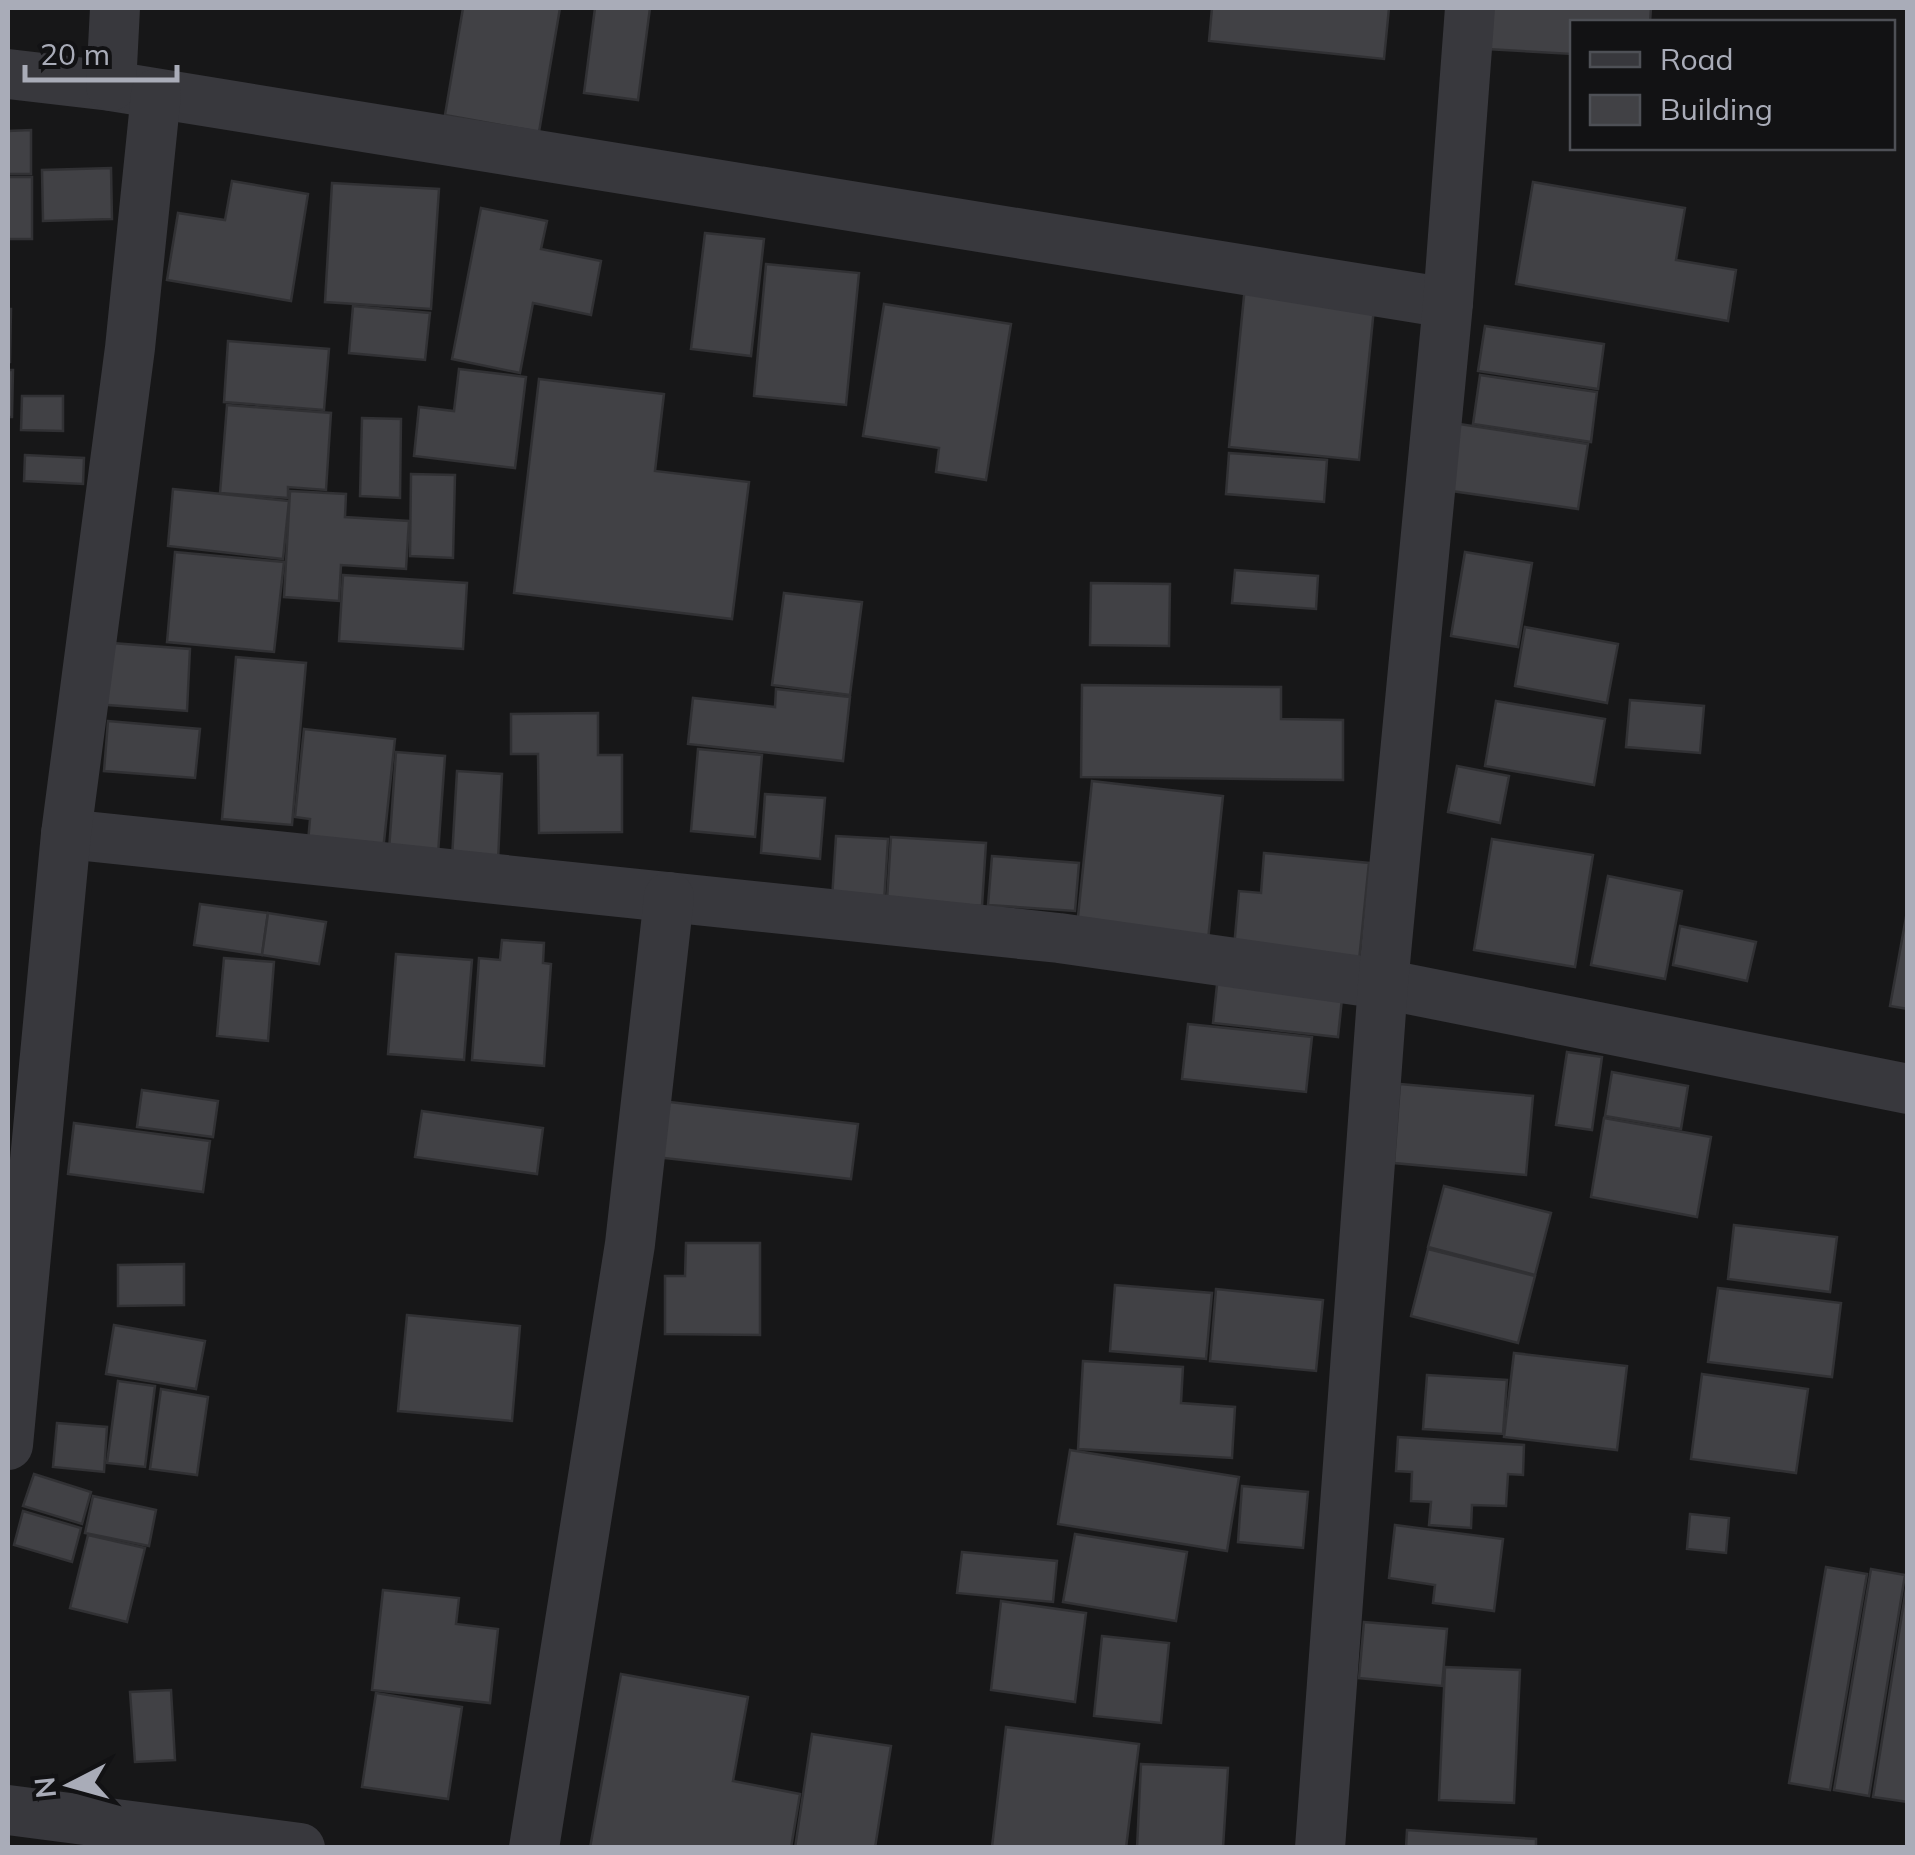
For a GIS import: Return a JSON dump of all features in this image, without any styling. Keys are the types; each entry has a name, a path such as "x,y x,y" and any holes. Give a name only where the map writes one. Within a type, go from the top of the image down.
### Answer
{"street":[{"path":"8,1445 66,834 130,348 133,90 115,8"},
{"path":"1320,1848 1383,984 1448,303 1470,8"},
{"path":"8,74 133,90 1448,303"},
{"path":"66,834 1058,938 1383,984 1908,1089"},
{"path":"534,1848 630,1244 669,898"},
{"path":"8,1810 300,1848"}],"building":[{"path":"463,8 560,8 539,132 445,115"},
{"path":"595,8 650,8 638,100 584,93"},
{"path":"1212,8 1389,8 1384,59 1209,41"},
{"path":"1489,8 1651,8 1650,20 1570,20 1570,54 1487,49"},
{"path":"31,130 31,174 8,174 8,131"},
{"path":"111,168 112,219 43,221 42,170"},
{"path":"8,177 32,177 32,239 8,239"},
{"path":"232,181 308,194 291,301 167,280 178,213 225,220"},
{"path":"1533,182 1685,208 1676,260 1736,270 1728,321 1516,284"},
{"path":"332,183 439,189 431,309 325,302"},
{"path":"481,208 547,221 541,249 601,261 591,315 533,303 520,373 452,359"},
{"path":"705,233 764,239 751,356 691,349"},
{"path":"766,264 859,273 846,405 754,396"},
{"path":"1245,286 1375,298 1359,460 1229,447"},
{"path":"884,304 1011,324 986,480 936,472 939,448 863,436"},
{"path":"353,306 430,313 425,360 349,353"},
{"path":"11,309 10,362 8,362"},
{"path":"1485,326 1604,344 1598,389 1478,371"},
{"path":"228,341 329,349 324,410 224,402"},
{"path":"459,369 526,377 515,468 414,456 419,407 454,411"},
{"path":"8,370 13,370 12,417 8,417"},
{"path":"1480,375 1597,392 1591,442 1473,424"},
{"path":"539,379 664,394 655,471 749,482 732,619 514,593"},
{"path":"22,396 63,396 63,431 21,430"},
{"path":"227,405 331,413 326,490 288,487 288,498 220,493"},
{"path":"362,418 401,419 400,498 360,496"},
{"path":"1453,423 1588,444 1578,509 1444,490"},
{"path":"1229,453 1327,460 1324,502 1226,494"},
{"path":"25,455 84,458 83,484 24,481"},
{"path":"411,474 455,475 453,558 410,556"},
{"path":"173,489 289,501 283,559 168,546"},
{"path":"290,491 346,494 345,517 409,521 406,569 341,565 339,601 284,597"},
{"path":"175,552 284,562 274,652 167,642"},
{"path":"1465,552 1532,563 1518,647 1451,636"},
{"path":"1235,570 1318,576 1316,609 1232,603"},
{"path":"343,575 467,583 463,649 339,641"},
{"path":"1091,583 1170,584 1169,646 1090,645"},
{"path":"784,593 862,602 850,695 772,685"},
{"path":"1525,627 1618,644 1607,703 1515,686"},
{"path":"99,642 190,649 187,711 95,704"},
{"path":"236,657 306,663 292,825 222,819"},
{"path":"1082,685 1281,687 1281,719 1343,720 1343,780 1081,777"},
{"path":"776,689 850,697 843,761 688,744 693,698 775,707"},
{"path":"1630,700 1704,706 1700,753 1626,747"},
{"path":"1496,701 1605,719 1594,785 1485,766"},
{"path":"598,713 598,755 622,755 622,832 539,833 538,754 511,754 511,714"},
{"path":"108,721 200,729 195,778 104,771"},
{"path":"304,729 395,739 383,851 308,842 310,819 295,817"},
{"path":"698,749 762,755 755,837 691,831"},
{"path":"396,752 445,756 438,854 389,850"},
{"path":"1457,766 1509,776 1500,823 1448,812"},
{"path":"457,771 502,774 498,861 452,858"},
{"path":"1092,781 1223,796 1208,940 1077,926"},
{"path":"765,794 825,798 820,859 761,853"},
{"path":"836,836 888,839 884,902 832,899"},
{"path":"891,837 986,843 982,906 887,900"},
{"path":"1492,839 1593,855 1575,967 1474,950"},
{"path":"1264,853 1369,863 1359,961 1234,948 1239,891 1261,893"},
{"path":"992,856 1079,863 1075,911 988,905"},
{"path":"1608,876 1682,891 1665,979 1591,965"},
{"path":"200,904 268,913 262,955 194,945"},
{"path":"1908,906 1908,1009 1890,1006"},
{"path":"268,913 326,922 319,964 262,955"},
{"path":"1680,926 1756,942 1747,981 1673,965"},
{"path":"502,940 544,943 543,963 551,964 544,1066 472,1060 479,958 500,960"},
{"path":"396,954 472,960 464,1060 388,1054"},
{"path":"224,958 274,962 268,1041 217,1036"},
{"path":"1218,975 1343,989 1338,1037 1213,1023"},
{"path":"1188,1024 1312,1037 1306,1092 1182,1079"},
{"path":"1567,1052 1602,1057 1592,1130 1556,1125"},
{"path":"1612,1072 1688,1086 1681,1129 1605,1116"},
{"path":"1400,1084 1533,1096 1526,1175 1394,1163"},
{"path":"142,1090 218,1101 213,1137 137,1127"},
{"path":"661,1101 858,1124 851,1179 655,1157"},
{"path":"422,1111 543,1128 537,1174 415,1157"},
{"path":"1604,1118 1711,1137 1697,1217 1591,1197"},
{"path":"74,1123 210,1141 203,1192 68,1174"},
{"path":"1444,1186 1551,1213 1535,1275 1428,1247"},
{"path":"1734,1225 1837,1237 1830,1292 1728,1279"},
{"path":"686,1243 760,1243 760,1335 665,1334 665,1276 685,1276"},
{"path":"1428,1249 1535,1276 1518,1343 1411,1316"},
{"path":"184,1264 184,1305 118,1306 118,1265"},
{"path":"1115,1285 1212,1293 1206,1359 1110,1351"},
{"path":"1718,1288 1841,1303 1832,1377 1708,1362"},
{"path":"1216,1289 1323,1300 1316,1371 1210,1361"},
{"path":"407,1315 520,1326 512,1421 398,1411"},
{"path":"114,1325 205,1341 196,1389 106,1374"},
{"path":"1514,1353 1627,1366 1617,1450 1504,1437"},
{"path":"1083,1361 1183,1367 1181,1403 1235,1407 1232,1458 1078,1449"},
{"path":"1702,1374 1808,1389 1796,1473 1691,1459"},
{"path":"1427,1375 1507,1380 1503,1434 1423,1429"},
{"path":"118,1381 155,1386 145,1467 107,1463"},
{"path":"161,1389 208,1397 197,1475 150,1469"},
{"path":"57,1423 107,1427 104,1472 53,1467"},
{"path":"1398,1437 1524,1445 1523,1475 1508,1474 1506,1506 1472,1505 1471,1528 1429,1525 1431,1502 1411,1501 1412,1472 1396,1471"},
{"path":"1070,1450 1239,1477 1227,1551 1058,1524"},
{"path":"34,1474 91,1492 82,1524 23,1506"},
{"path":"1242,1486 1308,1492 1303,1548 1238,1542"},
{"path":"93,1496 156,1510 149,1546 85,1533"},
{"path":"23,1511 81,1528 72,1562 14,1545"},
{"path":"1690,1514 1729,1518 1726,1553 1687,1549"},
{"path":"1395,1525 1503,1539 1494,1611 1433,1603 1435,1585 1389,1578"},
{"path":"1075,1534 1187,1552 1176,1621 1063,1602"},
{"path":"88,1535 145,1548 127,1622 70,1608"},
{"path":"962,1552 1057,1561 1053,1602 957,1593"},
{"path":"1826,1567 1867,1574 1830,1790 1789,1783"},
{"path":"1871,1569 1905,1575 1869,1796 1834,1790"},
{"path":"1908,1576 1908,1802 1873,1797"},
{"path":"383,1590 459,1598 456,1624 498,1629 490,1703 372,1690"},
{"path":"1001,1601 1086,1613 1075,1702 991,1690"},
{"path":"1364,1622 1447,1629 1442,1686 1359,1678"},
{"path":"1102,1636 1169,1643 1161,1723 1094,1716"},
{"path":"1445,1667 1520,1670 1514,1803 1439,1800"},
{"path":"621,1674 748,1697 733,1781 800,1794 791,1848 590,1848"},
{"path":"171,1690 175,1760 135,1762 130,1692"},
{"path":"376,1693 462,1707 448,1799 362,1787"},
{"path":"1006,1727 1139,1744 1126,1848 992,1847"},
{"path":"812,1734 891,1746 875,1848 795,1848"},
{"path":"1141,1764 1228,1768 1223,1848 1137,1848"},
{"path":"1407,1830 1536,1839 1536,1848 1406,1848"}]}
